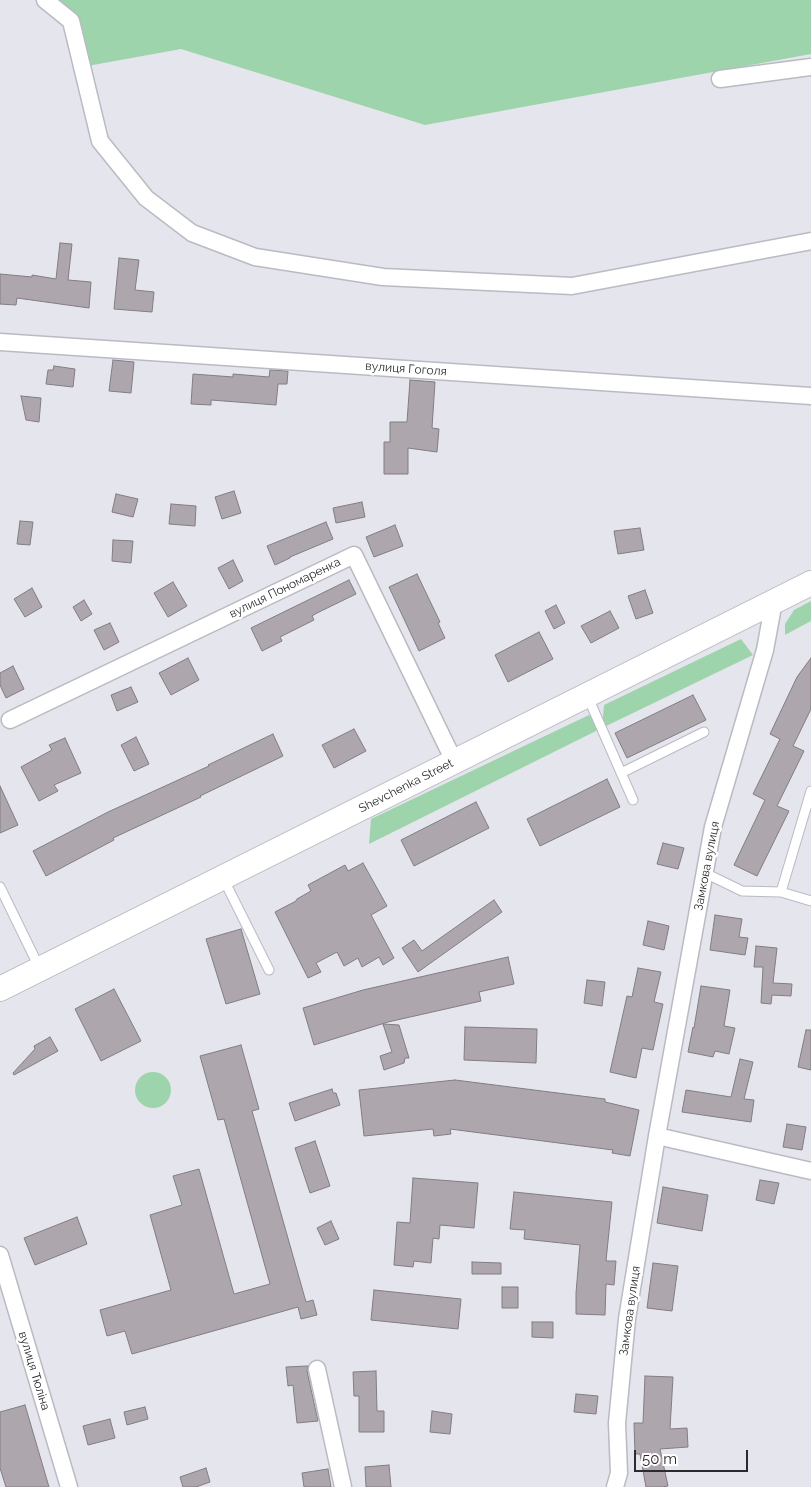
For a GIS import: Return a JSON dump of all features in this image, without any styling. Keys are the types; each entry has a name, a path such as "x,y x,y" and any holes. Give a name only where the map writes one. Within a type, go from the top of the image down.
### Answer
{"main road":[{"name":"Shevchenka Street","path":"0,989 811,582"}],"street":[{"path":"45,0 71,21 100,141 146,198 192,233 255,257 383,277 572,286 811,241"},
{"path":"720,79 811,67"},
{"name":"вулиця Гоголя","path":"0,342 811,396"},
{"name":"вулиця Пономаренка","path":"10,720 354,555 454,761"},
{"name":"Замкова вулиця","path":"620,1482 617,1423 626,1319 657,1136 713,827 765,650 774,601"},
{"path":"657,1136 811,1171"},
{"name":"вулиця Тюліна","path":"0,1255 69,1487"},
{"path":"317,1369 343,1487"}],"lane":[{"path":"587,695 634,800"},
{"path":"621,772 704,732"},
{"path":"781,892 811,791"},
{"path":"705,873 742,891 781,892 811,901"},
{"path":"223,878 269,970"},
{"path":"0,886 40,969"}],"green space":[{"path":"45,0 811,0 811,54 425,125 181,49 82,67 71,21"},
{"path":"811,601 811,621 785,635 785,624 794,610"},
{"path":"741,639 753,655 602,728 604,705"},
{"path":"589,715 602,728 369,844 371,819"},
{"path":"153,1072 165,1078 171,1090 165,1102 153,1108 141,1102 135,1090 141,1078"}],"building":[{"path":"60,243 72,244 68,280 91,282 89,308 17,298 16,305 0,304 0,274 32,277 32,275 56,279"},
{"path":"119,258 139,260 135,290 154,292 152,312 114,309"},
{"path":"113,360 134,362 131,393 109,391"},
{"path":"54,366 75,369 73,387 46,384 48,370 53,370"},
{"path":"270,370 288,371 287,384 278,384 276,405 211,400 211,405 191,404 193,374 233,377 233,374 269,377"},
{"path":"410,380 435,382 432,428 439,429 437,452 408,448 408,474 384,474 384,442 390,442 390,422 407,422"},
{"path":"21,396 41,398 39,422 26,420"},
{"path":"234,491 241,513 222,519 215,497"},
{"path":"116,494 138,499 133,517 112,512"},
{"path":"362,502 365,517 336,523 333,508"},
{"path":"171,504 196,506 195,526 169,524"},
{"path":"20,521 33,522 30,545 17,544"},
{"path":"326,522 333,539 275,565 267,546"},
{"path":"395,525 403,546 374,557 366,537"},
{"path":"640,528 644,550 618,554 614,531"},
{"path":"113,540 133,541 131,563 112,561"},
{"path":"233,560 243,581 229,589 218,568"},
{"path":"417,574 440,622 438,623 445,638 419,651 389,587"},
{"path":"349,580 356,594 312,616 314,620 280,637 282,641 262,651 251,628"},
{"path":"173,582 187,606 168,617 154,593"},
{"path":"32,588 42,607 25,617 14,599"},
{"path":"645,590 653,613 636,619 628,596"},
{"path":"84,600 92,614 81,621 73,607"},
{"path":"556,605 565,623 554,629 545,611"},
{"path":"610,611 619,628 591,643 581,626"},
{"path":"110,623 119,642 104,650 94,630"},
{"path":"539,632 553,659 508,682 495,655"},
{"path":"188,658 199,680 171,695 159,673"},
{"path":"811,658 811,709 793,746 804,751 777,806 789,811 757,876 734,865 765,800 753,794 780,739 770,734 797,677"},
{"path":"13,666 24,689 6,698 0,685 0,673"},
{"path":"131,687 138,702 117,711 111,695"},
{"path":"693,695 706,720 627,758 615,733"},
{"path":"354,729 366,751 334,768 322,745"},
{"path":"273,734 283,756 113,838 114,840 46,876 33,851 108,812 209,766"},
{"path":"136,737 149,764 134,771 121,745"},
{"path":"65,738 81,773 54,785 58,791 39,801 21,767 52,750 49,745"},
{"path":"607,779 620,807 540,846 527,819"},
{"path":"0,786 18,825 0,833"},
{"path":"476,802 489,828 414,866 401,840"},
{"path":"663,843 684,848 678,869 657,864"},
{"path":"363,863 387,906 371,915 394,958 383,965 379,957 362,967 358,958 344,966 337,952 316,963 321,972 308,978 275,912 311,891 308,885 345,865 348,871"},
{"path":"494,900 502,912 418,972 402,948 414,940 422,951"},
{"path":"715,915 742,919 739,937 748,938 745,955 710,950"},
{"path":"648,921 669,926 664,950 643,945"},
{"path":"241,929 260,994 226,1004 206,939"},
{"path":"756,946 777,948 773,983 792,984 791,996 772,995 771,1004 761,1003 763,967 754,967"},
{"path":"508,957 514,984 479,992 481,1001 388,1022 314,1045 303,1008 363,990"},
{"path":"638,968 661,972 654,1002 663,1004 653,1050 642,1048 636,1078 610,1072 627,996 632,997"},
{"path":"587,980 605,982 602,1006 584,1003"},
{"path":"701,986 730,990 724,1026 735,1028 729,1054 715,1051 713,1057 688,1052"},
{"path":"114,989 141,1041 101,1061 75,1009"},
{"path":"383,1024 399,1025 409,1058 405,1058 404,1063 384,1070 380,1056 392,1052"},
{"path":"465,1027 537,1029 536,1063 464,1060"},
{"path":"806,1030 811,1030 811,1070 798,1067"},
{"path":"50,1037 58,1051 14,1075 13,1073 35,1049 34,1046"},
{"path":"241,1045 259,1109 252,1111 306,1302 313,1300 317,1315 301,1319 298,1307 132,1354 125,1331 107,1336 100,1310 171,1290 150,1215 182,1205 173,1176 199,1169 234,1294 270,1284 224,1119 218,1120 200,1056"},
{"path":"740,1059 753,1062 744,1099 754,1100 751,1122 682,1112 686,1090 731,1097"},
{"path":"455,1080 605,1099 605,1102 639,1110 630,1156 612,1153 613,1150 450,1129 451,1134 434,1136 433,1129 364,1136 359,1090"},
{"path":"332,1089 333,1093 336,1093 340,1105 295,1121 289,1103"},
{"path":"787,1124 806,1127 802,1150 783,1147"},
{"path":"315,1141 330,1186 310,1193 295,1148"},
{"path":"413,1178 478,1183 474,1228 440,1225 439,1239 433,1238 431,1263 414,1261 413,1267 394,1265 397,1222 410,1223"},
{"path":"760,1180 779,1183 774,1204 756,1200"},
{"path":"663,1187 708,1195 702,1231 657,1223"},
{"path":"514,1192 612,1202 606,1261 616,1261 614,1285 606,1284 605,1315 576,1314 580,1245 524,1239 525,1230 510,1229"},
{"path":"77,1217 87,1244 35,1265 24,1238"},
{"path":"331,1221 339,1239 325,1245 317,1228"},
{"path":"472,1262 501,1263 501,1274 472,1274"},
{"path":"653,1263 678,1266 672,1311 647,1308"},
{"path":"502,1287 518,1287 518,1308 502,1308"},
{"path":"374,1290 461,1299 458,1329 371,1320"},
{"path":"532,1322 553,1322 553,1338 532,1337"},
{"path":"308,1366 307,1371 318,1421 297,1423 293,1385 288,1386 286,1367"},
{"path":"376,1371 377,1411 384,1411 384,1432 359,1432 359,1396 354,1396 353,1372"},
{"path":"645,1376 673,1377 670,1429 687,1428 688,1447 660,1449 668,1486 646,1487 640,1454 635,1454 634,1423 643,1423"},
{"path":"576,1394 598,1396 596,1414 574,1412"},
{"path":"25,1405 49,1487 6,1487 0,1468 0,1412"},
{"path":"145,1407 148,1419 127,1425 124,1412"},
{"path":"432,1411 452,1414 450,1434 430,1432"},
{"path":"110,1419 115,1438 88,1445 83,1426"},
{"path":"389,1465 391,1487 366,1487 365,1467"},
{"path":"206,1468 210,1482 196,1487 183,1487 180,1477"},
{"path":"328,1469 331,1487 304,1487 302,1473"}]}
